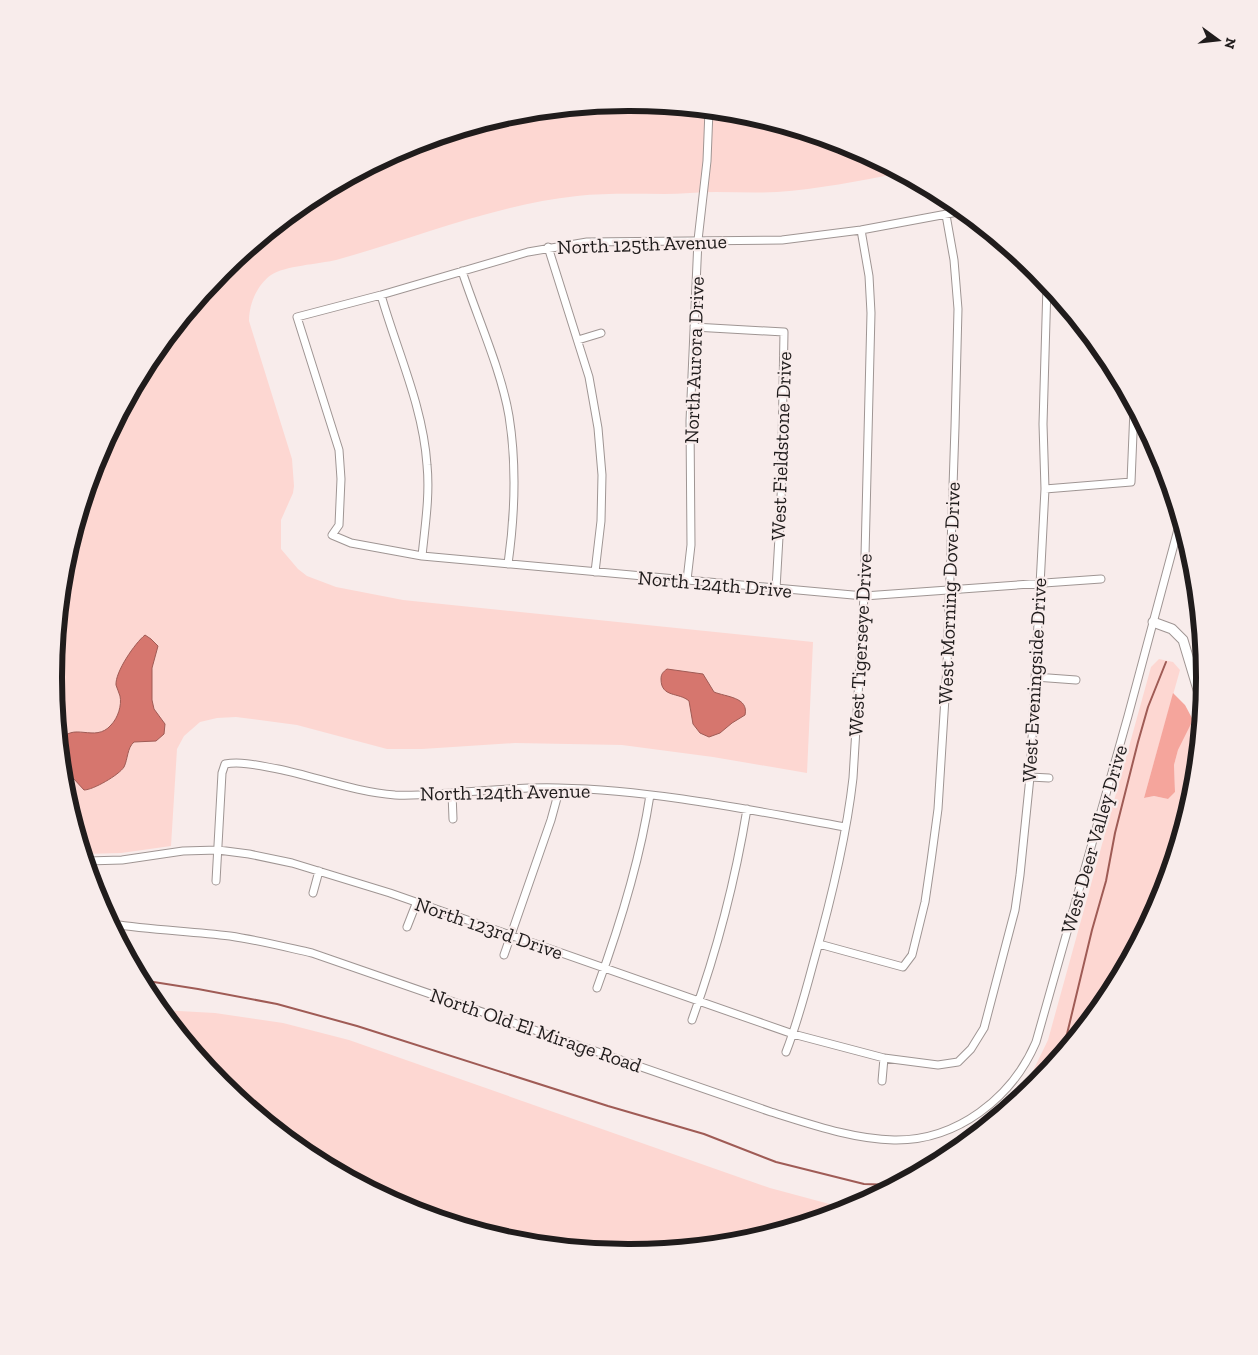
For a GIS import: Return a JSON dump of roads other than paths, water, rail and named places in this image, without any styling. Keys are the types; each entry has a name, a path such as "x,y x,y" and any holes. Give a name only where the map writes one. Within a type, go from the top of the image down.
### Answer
{"main road":[{"path":"1153,622 1172,629 1182,640 1196,685"}],"street":[{"name":"North Aurora Drive","path":"687,580 691,545 690,421 698,240 707,161 709,117"},
{"name":"North 125th Avenue","path":"332,535 339,525 341,479 339,450 297,317 548,247 587,242 782,240 861,230 954,213"},
{"name":"West Morning Dove Drive","path":"819,944 903,967 912,955 925,902 938,809 950,591 958,309 954,260 946,215"},
{"name":"West Tigerseye Drive","path":"786,1052 794,1034 819,944 846,827 853,778 864,596 871,313 869,276 861,230"},
{"path":"548,247 589,377 598,428 601,521 595,572"},
{"path":"462,271 494,361 508,414 515,464 514,514 508,564"},
{"path":"381,295 416,405 424,440 428,466 428,502 422,556"},
{"name":"West Eveningside Drive","path":"958,1062 971,1049 984,1028 1015,910 1020,875 1030,777 1045,489 1043,424 1047,295"},
{"name":"West Fieldstone Drive","path":"694,327 784,332 781,502 776,589"},
{"path":"578,340 601,333"},
{"path":"1045,489 1131,482 1134,420"},
{"name":"West Deer Valley Drive","path":"957,1126 987,1108 1011,1084 1026,1064 1036,1042 1177,534"},
{"name":"North 124th Drive","path":"332,535 351,542 422,556 864,596 1101,579"},
{"path":"1035,677 1076,680"},
{"name":"North 124th Avenue","path":"218,850 222,772 225,764 234,762 265,766 377,793 398,795 555,788 624,791 747,809 846,827"},
{"path":"1030,777 1049,778"},
{"path":"504,955 551,820 557,798 555,788"},
{"path":"452,793 453,819"},
{"path":"597,988 632,881 650,795"},
{"path":"692,1020 714,957 733,885 747,809"},
{"path":"216,880 218,850"},
{"name":"North 123rd Drive","path":"93,861 122,860 183,851 218,850 249,854 319,871 390,893 416,904 605,967 794,1034 884,1058 938,1065 958,1062"},
{"path":"314,893 319,871"},
{"path":"407,928 416,904"},
{"name":"North Old El Mirage Road","path":"120,925 151,930 229,936 312,954 771,1112 844,1132 874,1138 903,1139 926,1136 957,1126"},
{"path":"882,1081 884,1058"}],"waterway":[{"path":"1064,1039 1106,881 1115,833 1138,742 1148,707 1166,662"},
{"path":"151,982 277,1004 357,1026 608,1106 704,1134 776,1162 864,1184 882,1185"}]}
